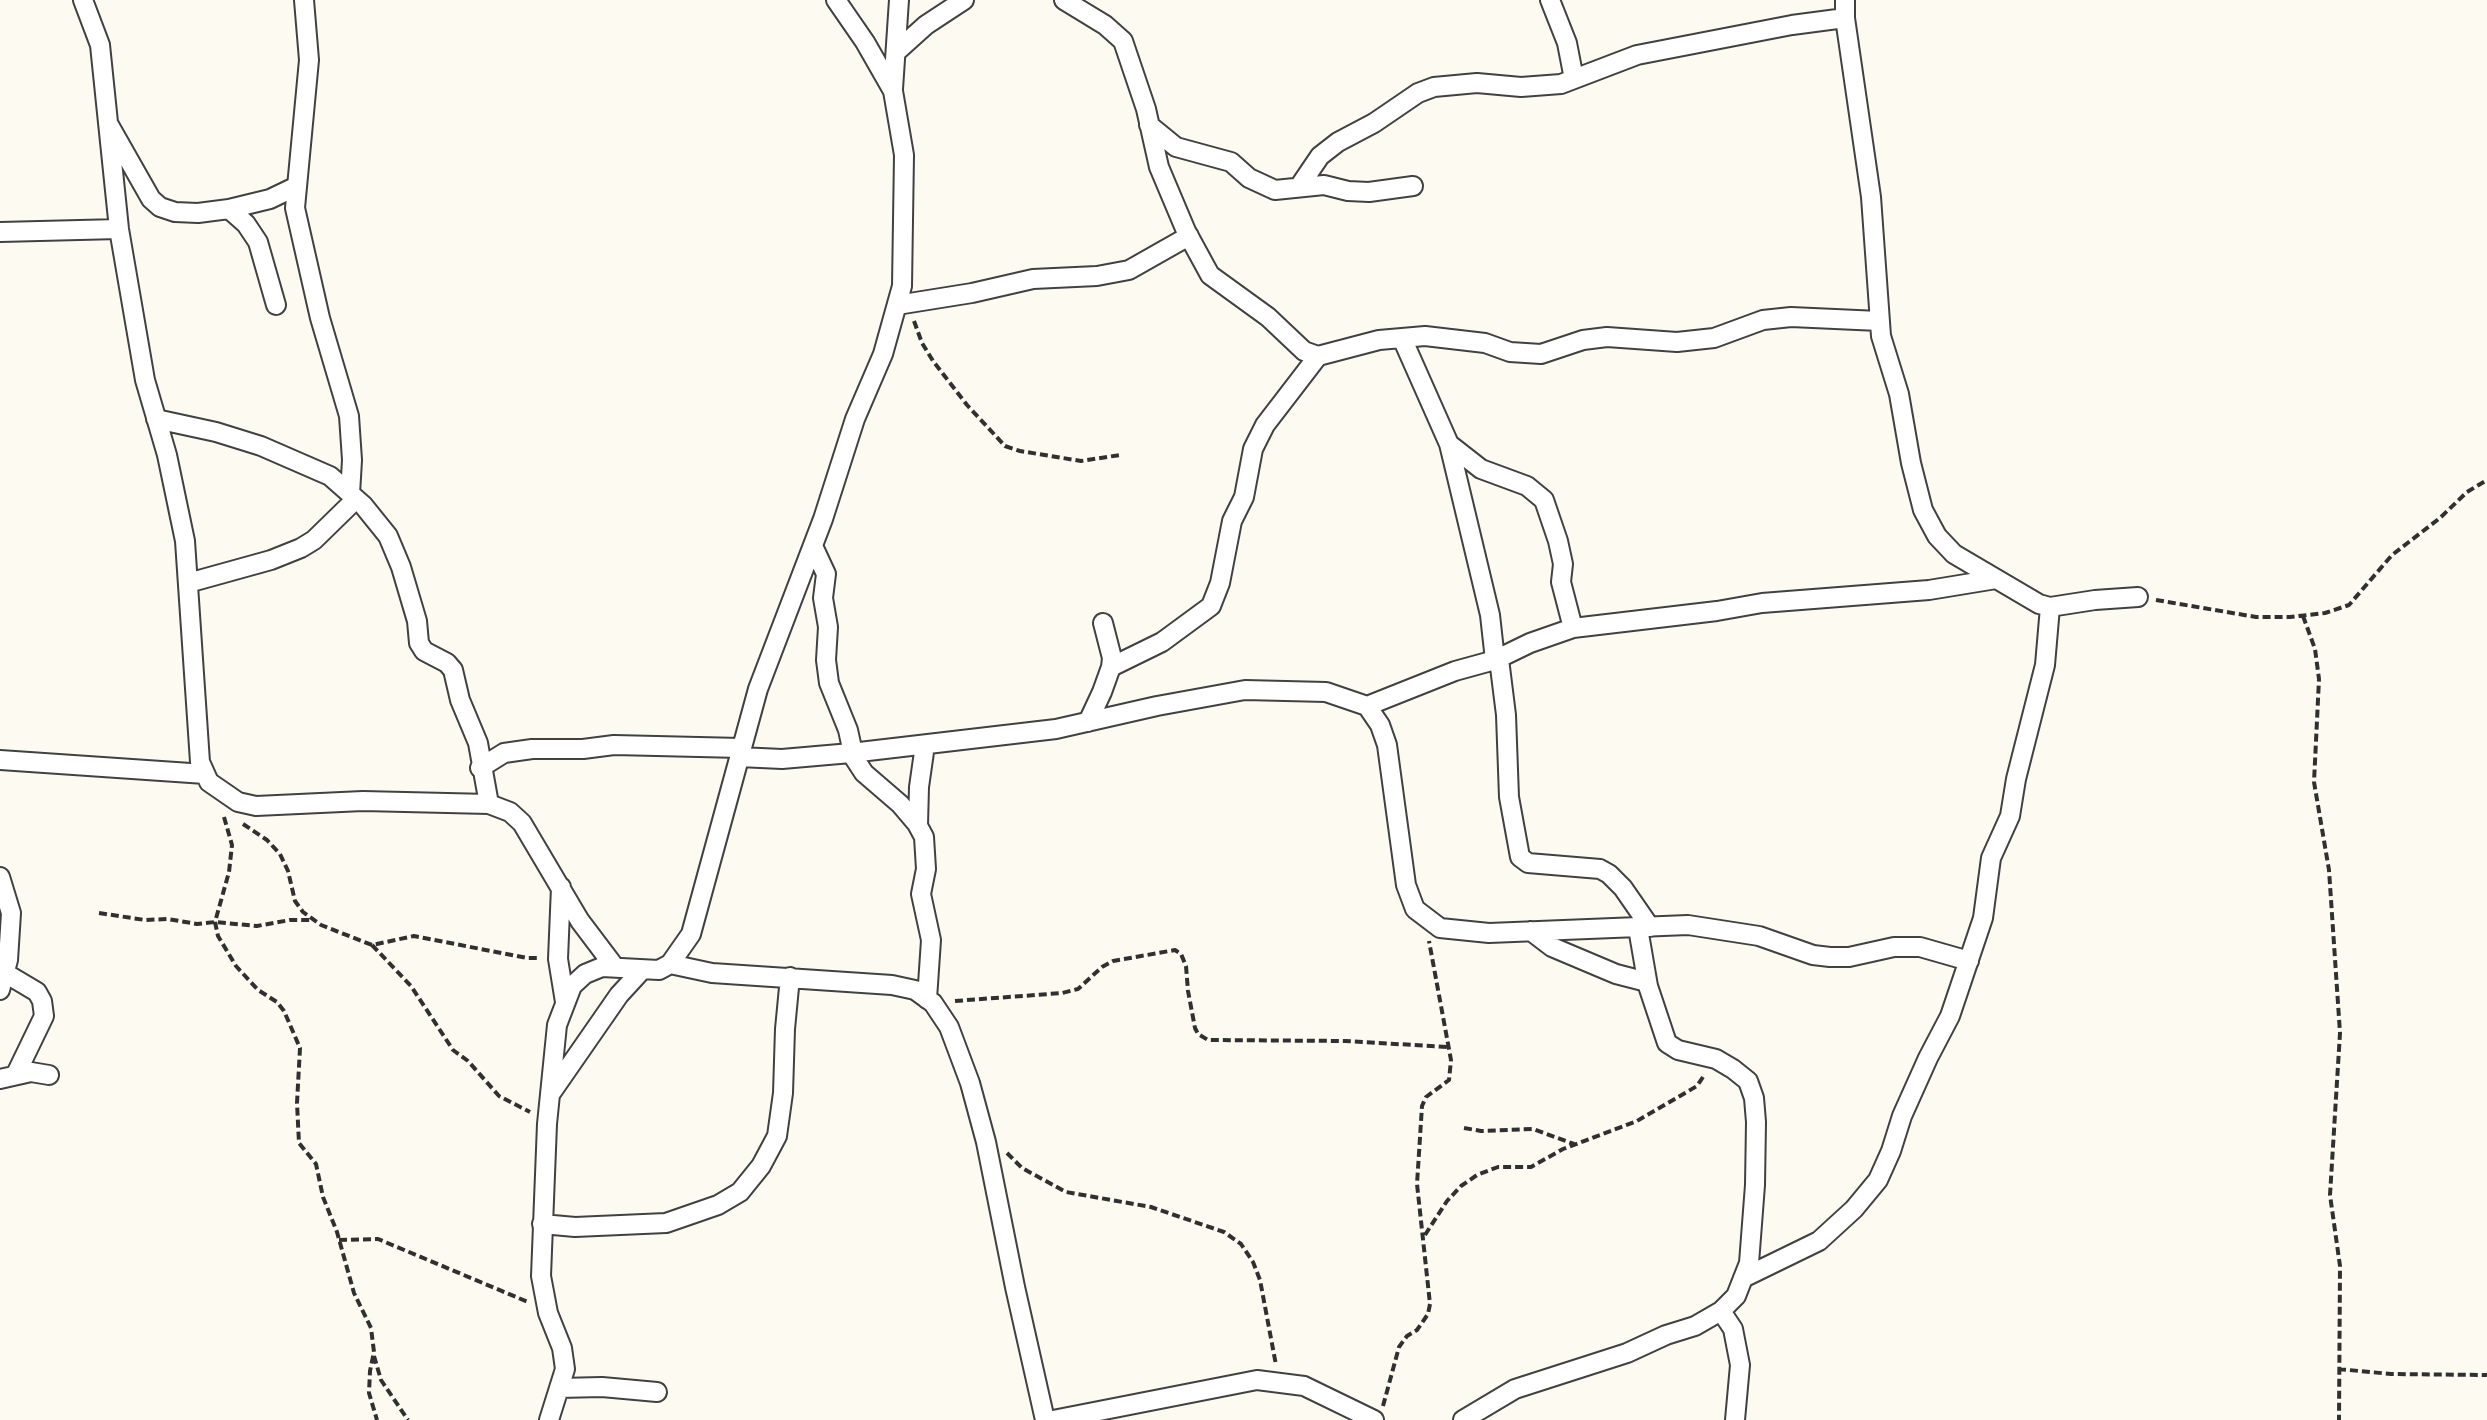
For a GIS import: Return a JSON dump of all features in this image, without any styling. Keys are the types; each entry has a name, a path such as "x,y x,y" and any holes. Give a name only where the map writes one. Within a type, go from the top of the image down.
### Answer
{"street":[{"path":"83,0 100,45 119,229 145,380 185,541 200,762 209,782 238,802 256,806 363,801 489,804 510,812 522,823 580,921 614,966"},
{"path":"188,583 271,560 301,548 314,540 353,496 349,416 320,318 295,208 309,60 304,0"},
{"path":"836,0 893,91"},
{"path":"549,1420 565,1369 562,1348 548,1313 541,1276 547,1124 557,1025 572,986 585,974 614,966 659,970 670,964 691,934 758,689 813,546 855,419 902,304 904,155 893,91 899,0"},
{"path":"896,52 926,25 964,0"},
{"path":"1064,0 1105,25 1123,41 1159,167 1210,275 1268,317 1304,351 1318,356 1379,340 1425,336 1485,343 1510,352 1541,354 1583,340 1607,337 1677,342 1714,338 1763,320 1791,317 1879,321"},
{"path":"1550,0 1567,43 1574,79"},
{"path":"1299,187 1320,156 1338,142 1374,123 1418,93 1434,87 1477,83 1521,87 1561,84 1637,55 1845,9 1871,197 1881,336 1899,394 1923,510 1937,536 1954,554 2039,604 2050,607 2138,597"},
{"path":"107,123 151,199 160,207 175,212 229,209 270,199 297,186"},
{"path":"1149,125 1176,147 1231,162 1261,185 1275,190 1324,185 1369,192 1413,186"},
{"path":"229,209 246,224 258,242 276,305"},
{"path":"0,232 119,229"},
{"path":"902,304 1033,279 1097,276 1129,270 1189,236"},
{"path":"1402,338 1449,444 1490,615 1506,715 1509,797 1520,857 1528,863 1600,869 1623,888 1644,927 1647,982 1667,1043 1678,1050 1716,1059 1748,1081 1754,1098 1756,1122 1749,1263 1736,1296 1721,1311 1695,1326 1627,1353 1515,1389 1463,1420"},
{"path":"1111,667 1162,642 1211,606 1220,583 1232,521 1244,497 1253,449 1265,425 1318,356"},
{"path":"156,419 261,446 330,476 353,496 388,536 411,597 419,643 424,651 447,663 453,670 460,700 478,743 480,768 489,804"},
{"path":"1449,444 1481,469 1527,486 1544,500 1558,541 1563,564 1561,582 1573,628"},
{"path":"813,546 826,574 823,598 828,627 826,660 829,683 848,730 852,753 864,773 900,804 918,825 926,845 926,869 921,894 931,940 930,1001"},
{"path":"1367,706 1455,671 1497,660 1530,643 1573,628 1762,603 1929,590 1996,579"},
{"path":"1743,1278 1819,1241 1854,1209 1878,1180 1915,1087 1950,1016 1983,918 1991,858 2010,816 2016,779 2045,665 2050,607"},
{"path":"1088,722 1111,667 1112,658 1103,623"},
{"path":"480,768 504,753 614,745 740,753 782,759 852,753 1056,729 1245,690 1326,692 1367,706 1380,725 1387,745 1406,885 1415,909 1440,928 1489,933 1688,925 1727,929 1830,957 1849,957 1894,947 1920,947 1969,961"},
{"path":"918,825 925,745"},
{"path":"0,760 205,774"},
{"path":"0,877 11,913 3,982 37,992 44,1016 8,1076"},
{"path":"561,887 558,959 565,1002"},
{"path":"1531,931 1552,947 1616,974 1647,982"},
{"path":"670,964 712,973 892,985 915,990 930,1001 949,1027 970,1083 985,1139 1045,1420"},
{"path":"549,1095 619,995 642,970"},
{"path":"542,1224 575,1227 666,1223 718,1205 740,1192 761,1166 777,1136 783,1093 790,977"},
{"path":"8,1076 31,1072 49,1075"},
{"path":"1721,1311 1733,1329 1740,1365 1735,1420"},
{"path":"1053,1420 1257,1380 1278,1381 1319,1391 1376,1417"},
{"path":"559,1388 602,1387 657,1392"}],"path":[{"path":"902,304 933,361 967,405 1005,446 1081,461 1120,455"},
{"path":"2138,597 2256,617 2303,616 2349,605 2392,555 2440,518 2467,492 2487,480"},
{"path":"2303,616 2315,649 2319,679 2314,782 2329,870 2340,1033 2330,1195 2340,1266 2339,1420"},
{"path":"232,814 223,807 232,845 229,872 215,922 223,948 236,966 258,990 277,1002 290,1021 300,1048 297,1103 299,1143 316,1164 323,1197 354,1293 371,1328 373,1354 381,1380 408,1420"},
{"path":"241,822 267,840 280,854 288,871 295,901 315,920 342,935 372,945 411,986 453,1050 468,1061 499,1096 524,1107 547,1124"},
{"path":"99,913 145,920 257,926 290,920 315,920"},
{"path":"1376,1417 1399,1347 1407,1336 1417,1330 1428,1314 1430,1304 1417,1184 1422,1106 1426,1097 1449,1080 1451,1060 1426,920"},
{"path":"372,945 414,936 527,958 558,959"},
{"path":"930,1001 1062,993 1078,989 1113,961 1175,950 1181,954 1186,966 1195,1028 1208,1040 1345,1041 1448,1047"},
{"path":"1424,1237 1447,1201 1477,1175 1498,1167 1531,1167 1574,1144 1637,1121 1697,1086 1716,1059"},
{"path":"1464,1128 1481,1131 1533,1129 1574,1144"},
{"path":"985,1139 1004,1150 1022,1168 1066,1192 1151,1207 1224,1232 1241,1244 1260,1280 1278,1381"},
{"path":"339,1240 378,1239 515,1295 548,1313"},
{"path":"373,1354 369,1393 377,1420"},
{"path":"2338,1369 2391,1374 2487,1375"}]}
